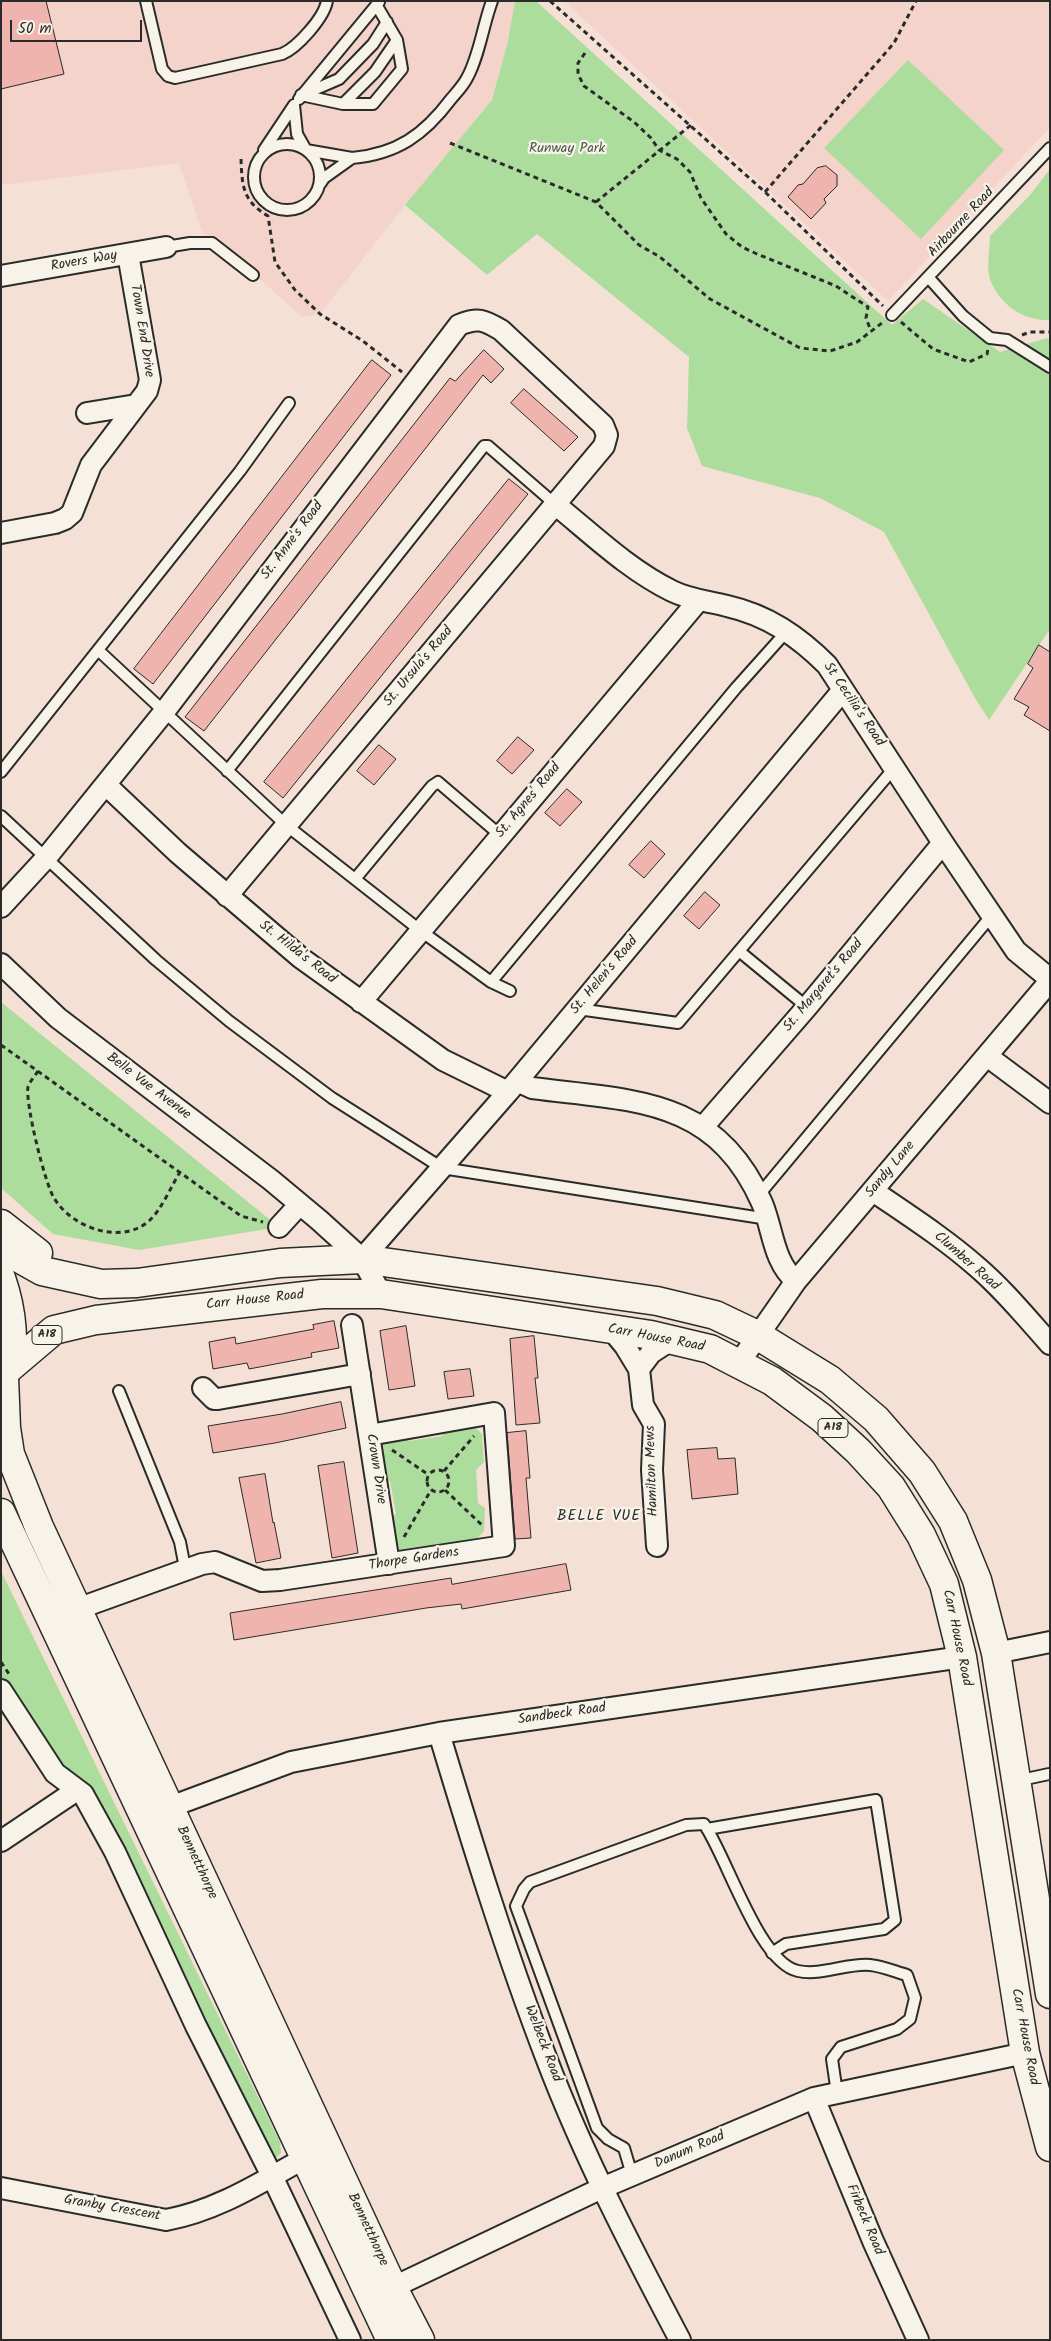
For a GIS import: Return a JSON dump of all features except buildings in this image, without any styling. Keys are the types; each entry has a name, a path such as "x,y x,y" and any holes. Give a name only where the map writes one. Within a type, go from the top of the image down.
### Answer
{"main road":[{"path":"1,1224 76,1280"},
{"name":"A18","path":"1,1248 42,1270 76,1280 100,1284 137,1283 280,1264 362,1258 657,1301 715,1315 757,1335 830,1380 876,1418 922,1472 953,1521 977,1580 996,1653 1050,1994"},
{"name":"Bennetthorpe","path":"1,1278 8,1298 12,1334 4,1375 6,1428 10,1454 38,1527 170,1808 316,2151"},
{"name":"Carr House Road","path":"4,1375 54,1330 96,1320 322,1294 381,1294 671,1340 710,1350 772,1381 822,1418 858,1451 891,1488 921,1536 944,1584 962,1657 1025,2053 1050,2148"},
{"name":"Bennetthorpe","path":"1,1512 316,2151 382,2293 420,2340"},
{"name":"Bennetthorpe","path":"382,2293 391,2340"}],"street":[{"name":"Rovers Way","path":"1,276 166,247"},
{"name":"Town End Drive","path":"1,532 55,523 65,519 72,513 91,465 147,391 150,380 128,254"},
{"name":"St. Anne's Road","path":"1,907 46,858 164,712 459,325 473,320 486,321 501,330 603,426 607,435"},
{"path":"107,442 95,412 136,405"},
{"name":"St. Ursula's Road","path":"227,896 556,505 604,446 607,435"},
{"name":"St Cecilia's Road","path":"556,505 650,580 698,601 726,605 753,613 787,631 808,646 827,665 1016,951 1050,980"},
{"name":"St. Agnes' Road","path":"361,1002 698,601"},
{"name":"St. Helen's Road","path":"362,1258 513,1086 843,690"},
{"name":"St. Hilda's Road","path":"106,785 227,896 301,958 443,1060 513,1086 651,1104 677,1113 703,1128 733,1156 749,1177 768,1219 782,1266 796,1281"},
{"name":"St. Margaret's Road","path":"703,1128 807,1007 943,843"},
{"name":"Belle Vue Avenue","path":"1,964 58,1018 300,1204 362,1258"},
{"name":"Sandy Lane","path":"739,1363 796,1281 1050,980"},
{"path":"986,1056 1050,1103"},
{"name":"Clumber Road","path":"873,1191 944,1240 976,1266 1023,1313 1050,1344"},
{"path":"279,1227 300,1204"},
{"path":"362,1258 381,1294"},
{"name":"Crown Drive","path":"352,1325 390,1564"},
{"name":"Hamilton Mews","path":"611,1329 625,1346 639,1369 643,1406 654,1424 652,1470 657,1546"},
{"path":"639,1369 651,1353 671,1340"},
{"path":"203,1388 214,1399 218,1400 360,1374"},
{"path":"369,1435 494,1413 504,1546"},
{"name":"Thorpe Gardens","path":"77,1609 185,1568 215,1562 262,1581 304,1577 504,1546"},
{"path":"996,1653 1050,1642"},
{"name":"Sandbeck Road","path":"170,1808 292,1762 439,1733 962,1657"},
{"path":"1,1690 55,1773 83,1794 115,1852 196,2026 272,2176 350,2340"},
{"name":"Welbeck Road","path":"439,1733 480,1866 547,2061 602,2188 680,2340"},
{"path":"1,1841 77,1790"},
{"name":"Danum Road","path":"382,2293 602,2188 814,2098 1025,2053"},
{"name":"Firbeck Road","path":"814,2098 872,2240 918,2340"},
{"name":"Granby Crescent","path":"1,2188 166,2220 188,2216 213,2207 316,2151"}],"lane":[{"path":"146,1 162,69 168,76 175,78 282,54 292,50 315,24 326,7 327,1"},
{"path":"262,153 271,147 283,143 294,144 306,150 352,158 374,156 394,149 419,134 436,118 468,78 492,2"},
{"path":"301,95 343,104 373,104 402,69 397,40 378,4 301,95 256,163 254,180 260,197 269,205 279,210 299,208 309,202 324,178 352,158"},
{"path":"301,95 340,79 373,44 387,22"},
{"path":"343,104 375,72 397,40"},
{"path":"294,105 297,134 306,150 314,158 319,169 319,186"},
{"name":"Airbourne Road","path":"892,315 1050,148"},
{"path":"166,247 190,243 212,244 253,275"},
{"path":"929,278 963,316 990,338 1007,340 1050,367"},
{"path":"1,772 240,471 289,403"},
{"path":"227,771 484,446 488,446 556,505"},
{"path":"491,982 695,740 736,688 787,631"},
{"path":"98,650 286,825 421,931 491,982 510,991"},
{"path":"578,1009 678,1023 894,767"},
{"path":"355,879 432,786 438,782 500,835"},
{"path":"1,816 156,960 229,1021 332,1098 442,1168 768,1219"},
{"path":"758,1196 992,915"},
{"path":"739,951 807,1007"},
{"path":"119,1391 180,1542 185,1568"},
{"path":"1016,1781 1049,1774"},
{"path":"707,1829 876,1800 895,1920 884,1929 786,1944 772,1953"},
{"path":"632,2175 624,2148 608,2139 598,2128 516,1906 530,1882 686,1824 704,1824 766,1946 784,1966 799,1972 871,1965 907,1976 915,1998 910,2020 897,2029 842,2047 832,2059 837,2093"}],"path":[{"path":"550,1 692,125 765,192 892,315 932,348 968,362 987,354 990,338"},
{"path":"765,192 894,43 916,1"},
{"path":"585,53 578,63 578,74 584,86 634,122 651,138 659,150 677,159 690,172 701,198 726,234 742,247 836,286 854,296 868,307 866,318 871,331"},
{"path":"596,202 692,125"},
{"path":"450,143 596,202 639,245 660,257 710,299 800,348 830,351 856,342 892,315"},
{"path":"241,159 241,178 245,196 258,210 268,216 275,262 295,290 320,314 363,341 414,382"},
{"path":"1007,340 1030,332 1050,332"},
{"path":"1,1045 241,1216 279,1227"},
{"path":"1,1052 7,1049"},
{"path":"38,1071 29,1084 28,1108 51,1192 60,1206 85,1226 100,1231 118,1232 143,1226 152,1219 180,1172"},
{"path":"444,1471 494,1413"},
{"path":"369,1435 429,1475"},
{"path":"435,1470 444,1471 449,1478 448,1486 445,1490 439,1492 431,1490 427,1481 429,1475 435,1470"},
{"path":"390,1564 431,1490"},
{"path":"445,1490 504,1546"}],"shaded area":[{"path":"1,1 515,1 508,41 492,100 405,205 320,314 302,317 255,275 202,232 179,163 1,185"},
{"path":"564,1 1050,1 1050,127 888,301"}],"green space":[{"name":"Runway Park","path":"515,1 536,1 892,325 923,299 1000,352 1047,338 1050,340 1050,629 989,720 884,532 820,498 702,466 687,428 689,357 537,234 487,275 405,205 492,100 508,41"},
{"path":"908,60 1004,150 921,239 824,148"},
{"path":"1050,169 1050,320 1040,320 1031,318 1013,309 999,296 990,279 988,258 990,236 1030,195"},
{"path":"1,1002 279,1227 139,1250 53,1234 1,1188"},
{"path":"472,1424 482,1434 484,1462 476,1470 478,1503 485,1508 484,1531 469,1548 463,1543 427,1547 424,1553 406,1555 394,1546 388,1519 396,1514 390,1481 380,1479 379,1439 402,1434 409,1441 442,1436 447,1427"},
{"path":"1,1571 280,2142 281,2153 272,2163 67,1776 1,1676"}],"district":[{"name":"BELLE VUE","path":"599,1517"}]}
